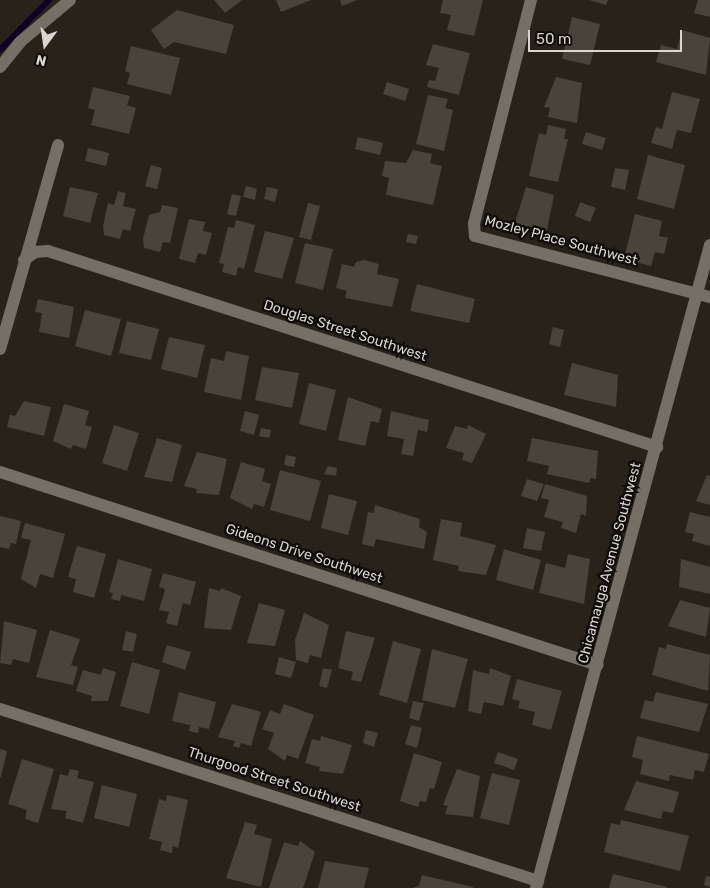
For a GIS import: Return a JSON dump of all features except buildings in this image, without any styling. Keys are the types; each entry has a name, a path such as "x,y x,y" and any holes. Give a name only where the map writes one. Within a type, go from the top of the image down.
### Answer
{"street":[{"path":"0,67 20,42 70,0"},
{"name":"Mozley Place Southwest","path":"531,0 474,223 474,236 704,295"},
{"path":"0,349 58,145"},
{"name":"Chicamauga Avenue Southwest","path":"537,884 657,447 704,295 710,244"},
{"name":"Douglas Street Southwest","path":"24,260 35,252 48,251 657,447"},
{"name":"Gideons Drive Southwest","path":"0,472 598,665"},
{"name":"Thurgood Street Southwest","path":"0,709 537,884"}],"waterway":[{"path":"0,50 49,0"}]}
